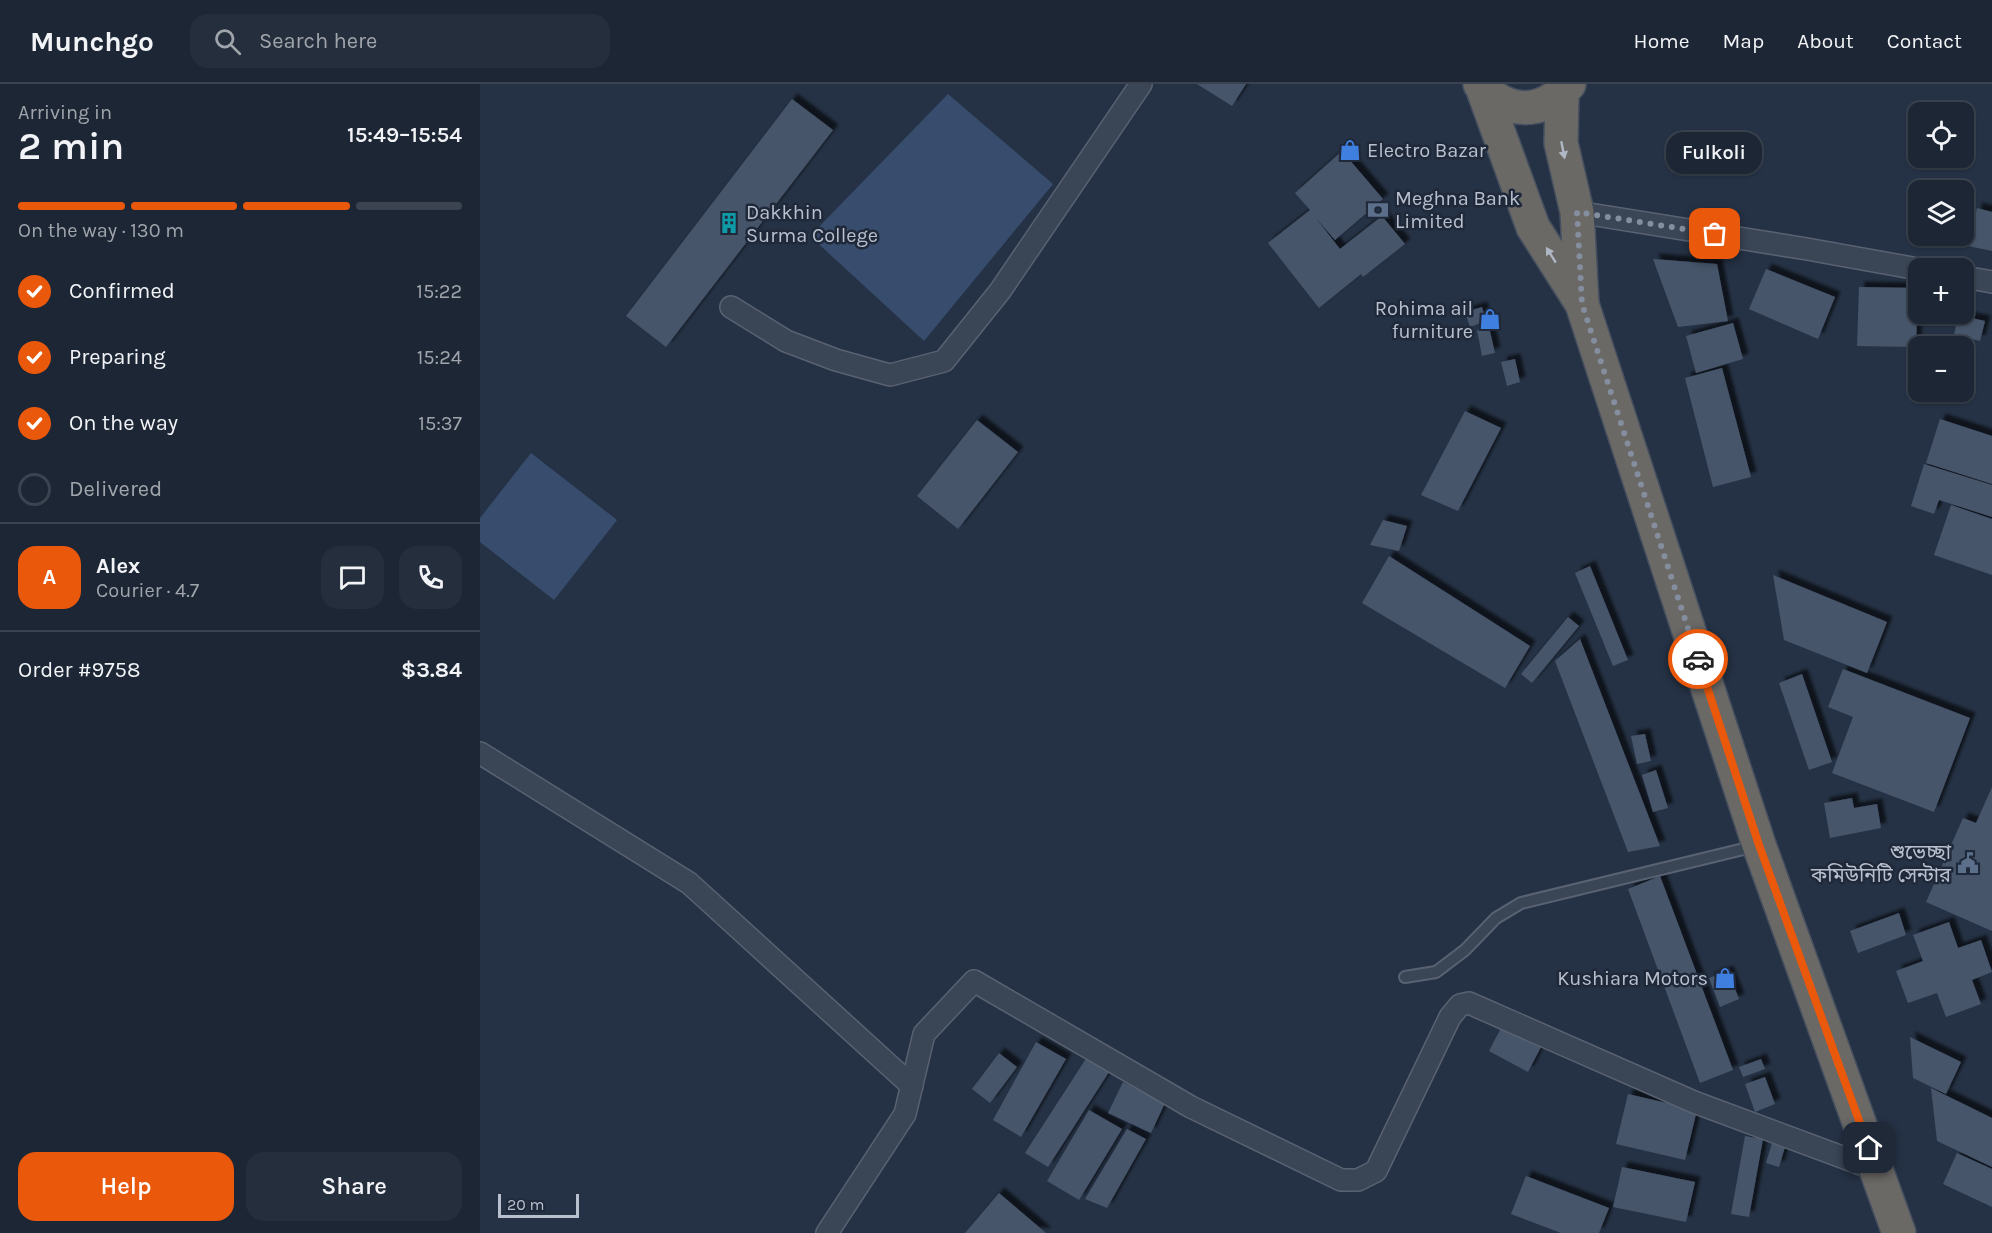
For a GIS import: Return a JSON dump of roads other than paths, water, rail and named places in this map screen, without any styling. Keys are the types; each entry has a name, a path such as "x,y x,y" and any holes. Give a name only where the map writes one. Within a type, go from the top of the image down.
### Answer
{"highway":[{"path":"1480,84 1491,97 1506,105 1523,108 1541,106 1566,88"},
{"path":"1480,84 1533,227 1582,304 1759,845 1899,1233"},
{"path":"1566,88 1561,143 1577,212 1582,304"}],"street":[{"path":"731,307 786,342 836,360 890,375 944,362 1000,291 1141,84"},
{"path":"1577,212 1908,267"},
{"path":"1974,279 1992,282"},
{"path":"480,753 689,883 912,1086"},
{"path":"827,1233 905,1114 924,1034 974,981 1191,1107 1341,1180 1358,1180 1376,1171 1450,1017 1460,1005 1469,1003 1694,1102 1877,1170"}],"lane":[{"path":"1405,977 1436,972 1465,950 1496,918 1521,903 1759,845"}],"water":[{"path":"948,94 1053,184 924,341 810,236"},
{"path":"531,453 617,520 554,600 480,542 480,518"}],"place":[{"name":"Electro Bazar","path":"1350,150"},
{"name":"Meghna Bank Limited","path":"1378,210"},
{"name":"Dakkhin Surma College","path":"729,223"},
{"name":"Fulkoli","path":"1715,234"},
{"name":"Rohima ail furniture","path":"1490,319"},
{"name":"শুভেচ্ছা কমিউনিটি সেন্টার","path":"1968,863"},
{"name":"Kushiara Motors","path":"1725,978"}]}
